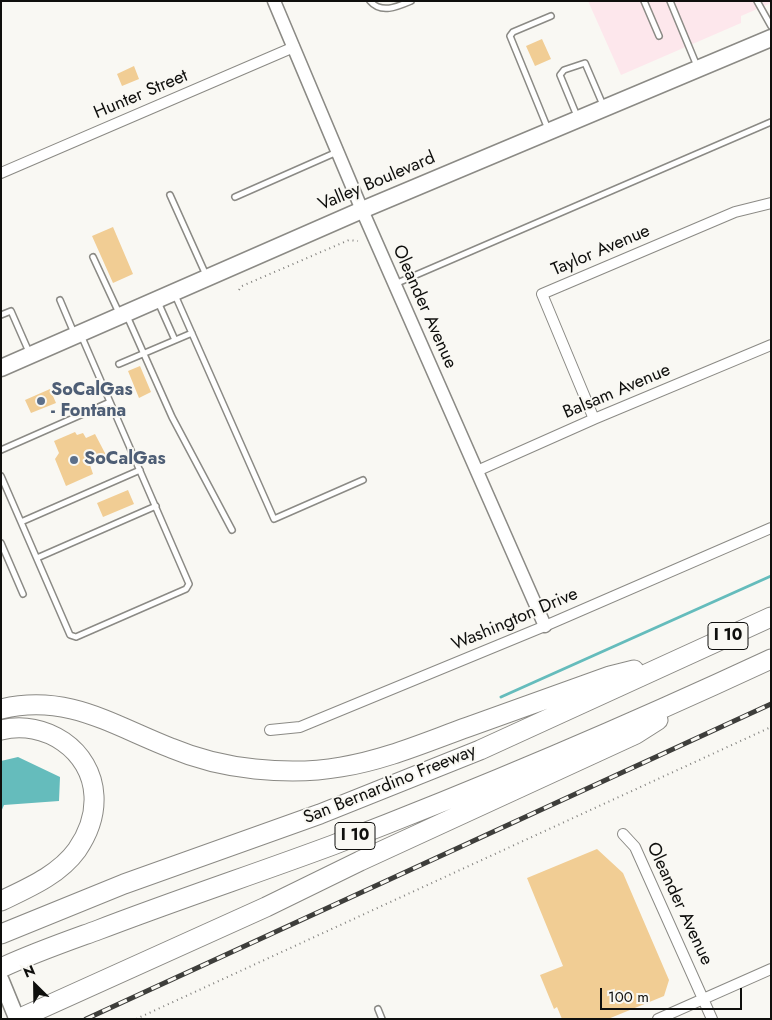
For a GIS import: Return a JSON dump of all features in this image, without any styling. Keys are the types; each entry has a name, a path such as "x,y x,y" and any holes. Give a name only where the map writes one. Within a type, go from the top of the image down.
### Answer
{"highway":[{"name":"San Bernardino Freeway","path":"1,934 124,884 320,814 480,750 771,617"},
{"path":"1,709 26,704 62,706 120,725 171,748 206,760 233,766 285,771 340,768 405,750 610,676 686,656"},
{"name":"San Bernardino Freeway","path":"1,968 24,957 133,916 332,845 498,779 771,659"},
{"path":"18,1019 266,907 360,861 636,734 703,690"},
{"path":"1,730 19,727 34,728 52,734 63,741 82,760 90,776 94,796 92,816 88,829 82,843 74,854 55,871 1,901"}],"main road":[{"name":"Valley Boulevard","path":"1,368 362,210 771,38"},
{"path":"1,980 18,1019"}],"street":[{"name":"Oleander Avenue","path":"274,1 362,210 545,626"},
{"name":"Hunter Street","path":"1,173 294,47"},
{"name":"Taylor Avenue","path":"594,419 542,294 734,212 771,203"},
{"name":"Balsam Avenue","path":"477,471 594,419 771,345"},
{"name":"Washington Drive","path":"270,730 300,726 545,626 771,528"},
{"name":"Oleander Avenue","path":"623,834 635,848 712,1019"},
{"path":"658,1019 771,969"}],"lane":[{"path":"370,1 374,6 391,9 411,1"},
{"path":"644,1 659,36"},
{"path":"670,1 698,69"},
{"path":"758,1 771,26"},
{"path":"549,132 510,36 513,32 550,16"},
{"path":"578,119 560,75 564,70 573,66 582,63 586,64 604,108"},
{"path":"395,285 771,122"},
{"path":"235,197 338,152"},
{"path":"170,195 207,278"},
{"path":"93,258 144,353 172,417 232,530"},
{"path":"173,292 274,519 363,480"},
{"path":"1,476 70,635 76,637 186,589 189,584 110,402 60,300"},
{"path":"157,300 175,340"},
{"path":"1,315 11,311 30,355"},
{"path":"119,364 192,333"},
{"path":"1,450 110,402"},
{"path":"21,522 140,470"},
{"path":"37,558 156,506"},
{"path":"1,543 23,594"},
{"path":"378,1009 382,1019"}],"path":[{"path":"239,290 242,286 349,240 358,241"},
{"path":"136,1019 771,727"}],"shaded area":[{"path":"588,1 771,1 771,3 741,16 741,23 621,75"}],"water":[{"path":"18,757 60,777 59,801 4,805 1,812 1,761"}],"building":[{"path":"542,39 551,59 535,66 526,46"},
{"path":"134,66 139,79 122,86 117,74"},
{"path":"113,227 133,274 113,283 92,236"},
{"path":"140,366 151,392 139,398 128,371"},
{"path":"50,389 56,403 31,413 25,400"},
{"name":"SoCalGas","path":"75,432 77,435 83,433 86,438 95,434 106,455 89,462 93,474 66,486 55,459 59,453 54,441"},
{"path":"128,490 134,504 103,517 97,503"},
{"path":"597,849 623,873 669,980 664,996 608,1019 562,1019 557,1007 554,1009 540,975 563,966 527,878"}],"waterway":[{"path":"501,697 771,576"}],"railway":[{"path":"86,1019 771,704"}],"place":[{"name":"SoCalGas - Fontana","path":"41,401"},
{"name":"SoCalGas","path":"74,460"}]}
